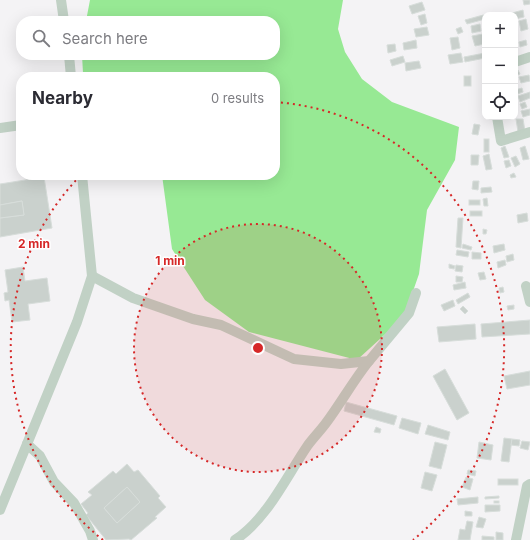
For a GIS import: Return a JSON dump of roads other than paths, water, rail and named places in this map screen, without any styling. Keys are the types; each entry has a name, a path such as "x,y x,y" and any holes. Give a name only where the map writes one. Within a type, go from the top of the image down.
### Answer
{"street":[{"path":"61,0 63,16"},
{"path":"518,61 530,57"},
{"path":"70,60 71,72"},
{"path":"498,120 501,141 530,132"},
{"path":"0,128 16,126"},
{"path":"0,510 77,322 92,276 82,180"},
{"path":"92,276 133,298 193,319 221,325 294,359 341,364 369,361"},
{"path":"526,286 530,302"},
{"path":"234,540 246,532 291,474 308,445 339,404 351,383 409,313 416,293"},
{"path":"27,444 40,456 54,482 74,503 90,531 93,540"},
{"path":"516,540 527,486 530,484"}]}
